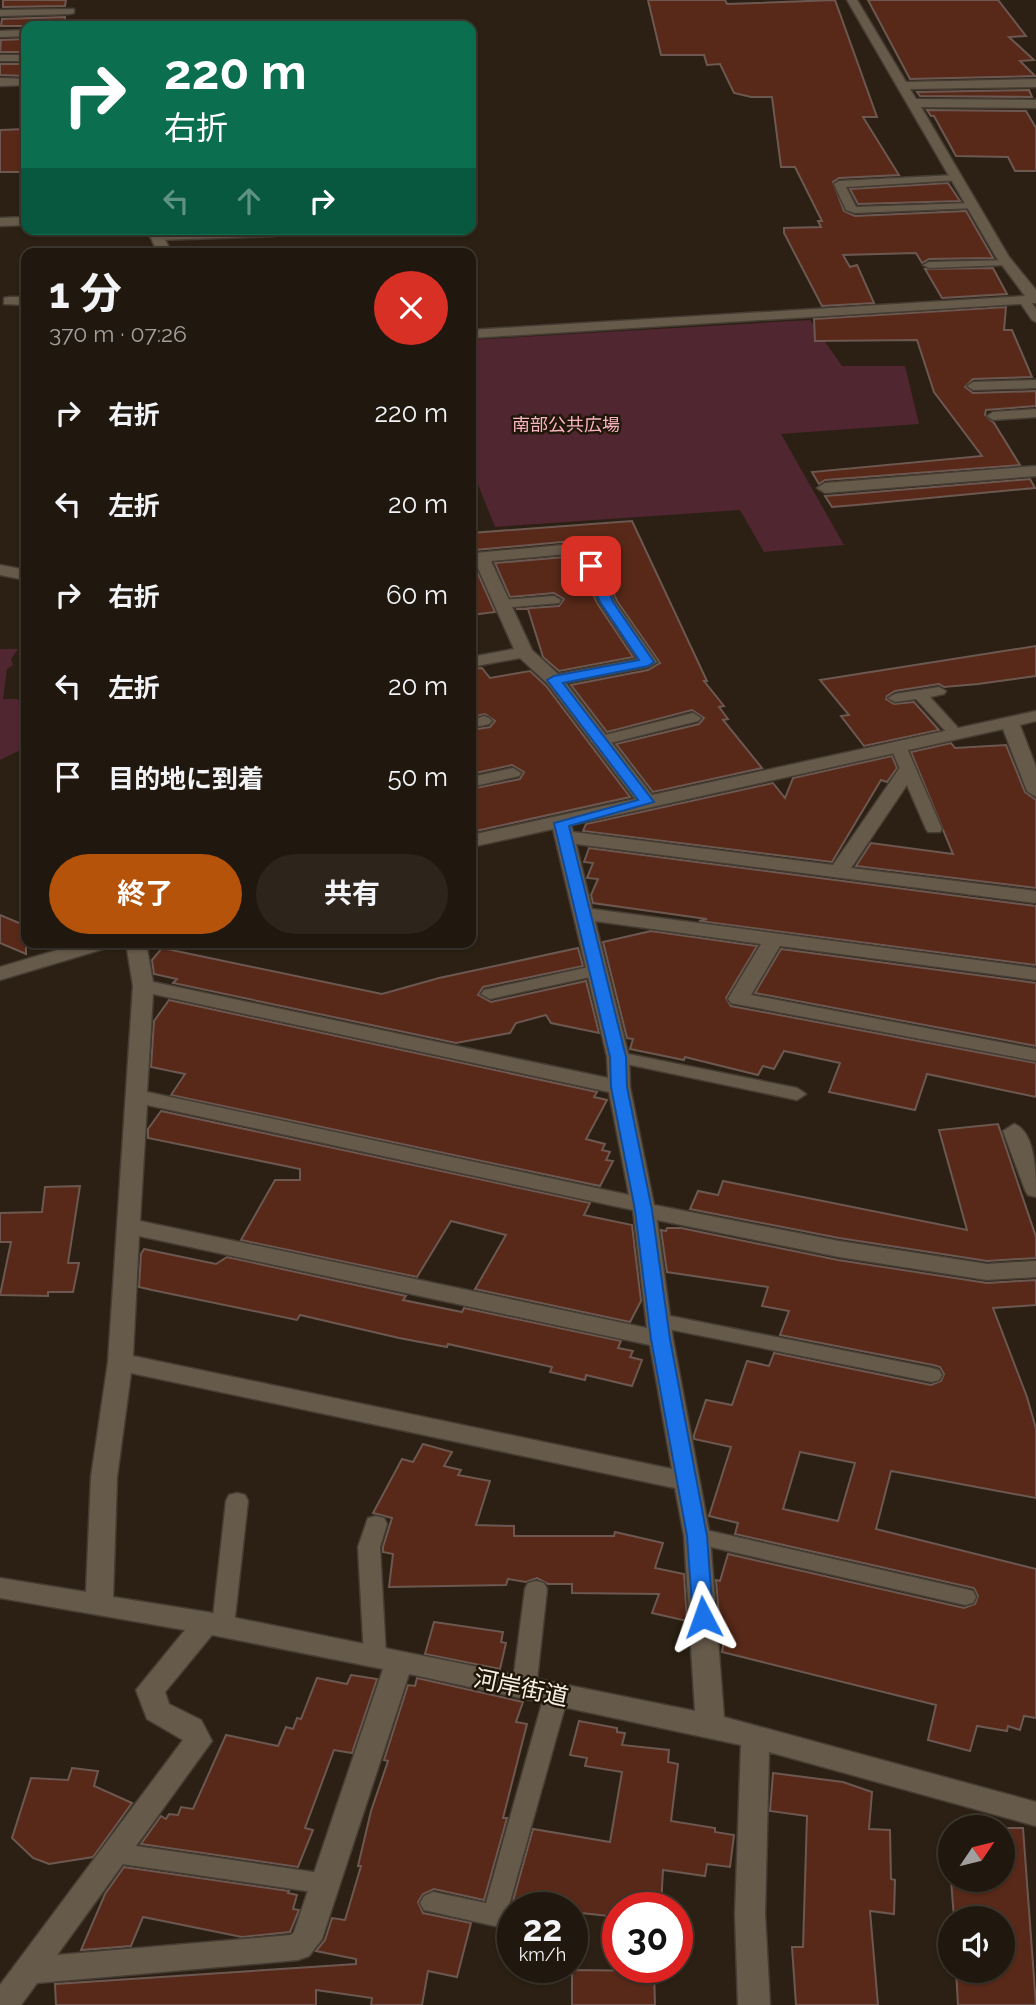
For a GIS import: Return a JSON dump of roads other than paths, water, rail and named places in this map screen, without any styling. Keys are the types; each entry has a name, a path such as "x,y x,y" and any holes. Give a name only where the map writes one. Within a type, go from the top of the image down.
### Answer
{"street":[{"path":"476,334 1032,299 971,206 852,0"},
{"path":"0,13 71,6"},
{"path":"0,34 21,33"},
{"path":"0,58 21,58"},
{"path":"0,82 21,82"},
{"path":"904,86 1036,83"},
{"path":"911,103 1036,104"},
{"path":"0,222 21,222"},
{"path":"9,301 21,301"},
{"path":"825,488 1036,471"},
{"path":"554,680 648,662 607,602 584,548 481,557 524,652 554,680 647,802"},
{"path":"0,570 21,574"},
{"path":"476,661 524,652"},
{"path":"476,840 563,830 647,802 1036,716"},
{"path":"1009,721 1036,792"},
{"path":"838,873 908,770"},
{"path":"563,830 838,873 1036,897"},
{"path":"563,830 618,1057 619,1087 643,1208 660,1330 697,1536 710,1725"},
{"path":"585,914 1036,974"},
{"path":"774,939 738,999 1036,1055"},
{"path":"0,974 86,948"},
{"path":"99,1603 104,1477 120,1362 143,986 137,948"},
{"path":"143,986 619,1087"},
{"path":"136,1096 839,1249 987,1272 1036,1269"},
{"path":"1014,1131 1036,1190"},
{"path":"127,1226 660,1330"},
{"path":"120,1362 685,1481"},
{"name":"河岸街道","path":"0,1588 215,1624 556,1696 710,1725 1036,1814"},
{"path":"3,2005 198,1741 191,1728 157,1711 150,1690 215,1624"},
{"path":"28,1971 298,1947 307,1940 327,1884 387,1660"},
{"path":"754,2005 750,1914 755,1739"}],"lane":[{"path":"956,178 839,184 850,208 855,210 971,206"},
{"path":"929,265 1007,262"},
{"path":"1032,299 1036,318"},
{"path":"973,386 1036,384"},
{"path":"993,416 1036,413"},
{"path":"502,604 554,600"},
{"path":"895,698 939,691"},
{"path":"920,695 955,733"},
{"path":"598,741 692,718"},
{"path":"898,746 934,829"},
{"path":"476,781 513,773"},
{"path":"490,995 598,970"},
{"path":"618,1057 796,1094"},
{"path":"660,1330 932,1375"},
{"path":"215,1624 237,1501"},
{"path":"376,1524 369,1547 387,1660"},
{"path":"697,1536 965,1597"},
{"path":"524,1689 536,1589"},
{"path":"433,1903 495,1915 556,1696"},
{"path":"115,1853 327,1884"}],"park label":[{"name":"南部公共広場","path":"566,425"}]}
